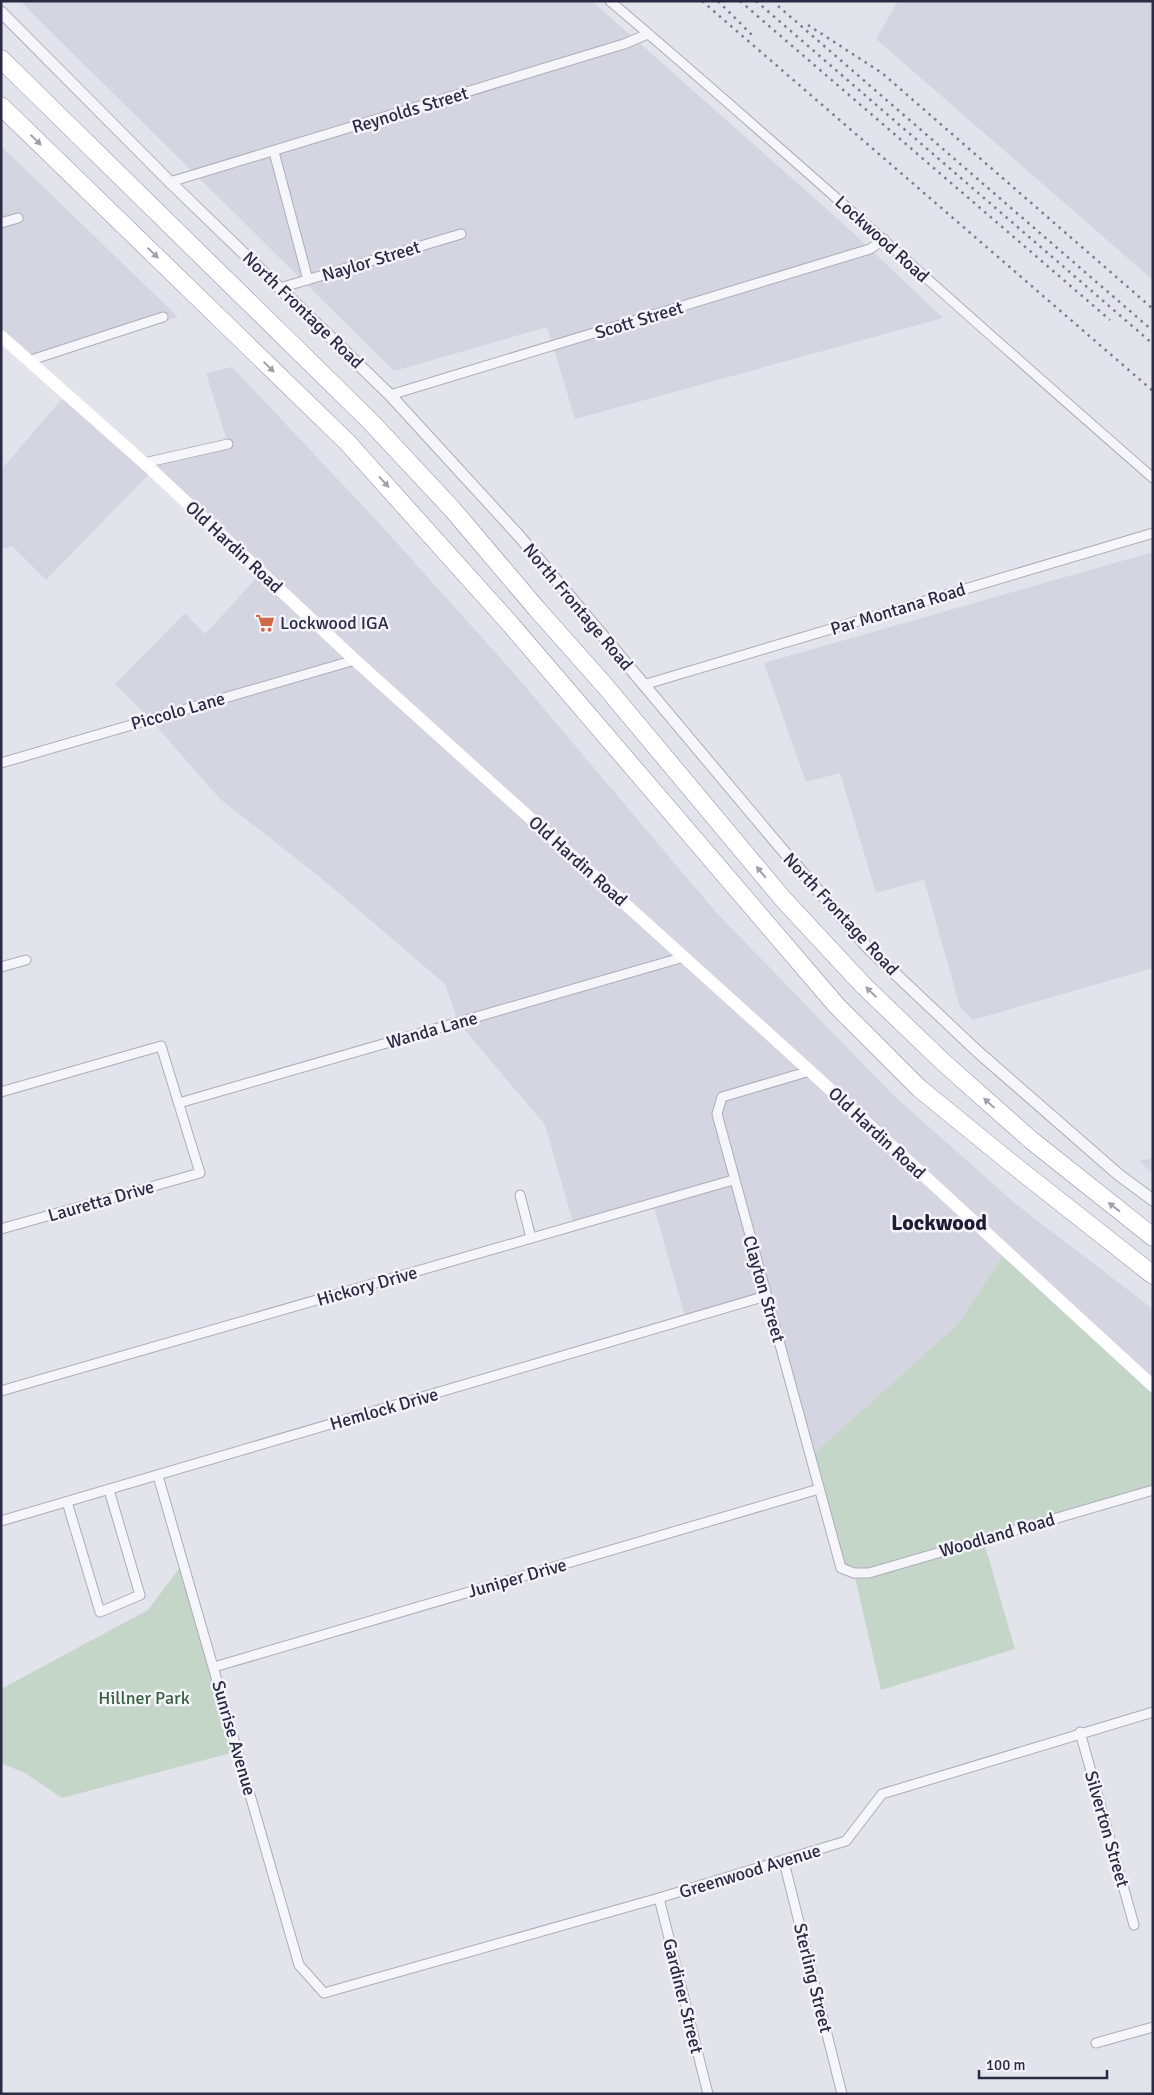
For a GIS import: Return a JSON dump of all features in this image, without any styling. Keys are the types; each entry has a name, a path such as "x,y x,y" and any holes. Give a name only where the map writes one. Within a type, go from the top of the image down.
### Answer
{"highway":[{"path":"1,59 370,421 453,510 606,687 783,899 864,985 943,1062 1031,1140 1153,1236"},
{"path":"1,106 347,442 512,626 837,1006 920,1088 1018,1170 1153,1275"}],"main road":[{"name":"Old Hardin Road","path":"1,336 144,463 355,660 684,956 1153,1386"}],"street":[{"name":"Lockwood Road","path":"610,1 884,239 968,317 1153,478"},
{"name":"North Frontage Road","path":"1,12 170,182 390,395 520,537 643,685 869,949 977,1052 1119,1175 1153,1200"},
{"name":"Reynolds Street","path":"170,182 274,152 624,44 648,34"},
{"path":"274,152 308,280"},
{"path":"1,223 18,218"},
{"name":"Naylor Street","path":"280,288 461,234"},
{"name":"Scott Street","path":"390,395 870,249 884,239"},
{"path":"28,361 163,317"},
{"path":"144,463 228,444"},
{"name":"Par Montana Road","path":"643,685 1153,533"},
{"name":"Piccolo Lane","path":"1,762 355,660"},
{"name":"Wanda Lane","path":"179,1103 684,956"},
{"path":"1,967 26,960"},
{"path":"1,1092 161,1046 179,1103"},
{"name":"Clayton Street","path":"810,1071 722,1097 717,1114 733,1180 841,1568"},
{"name":"Lauretta Drive","path":"1,1229 200,1173 179,1103"},
{"name":"Hickory Drive","path":"1,1391 733,1180"},
{"path":"520,1195 532,1238"},
{"name":"Hemlock Drive","path":"1,1521 766,1296"},
{"name":"Sunrise Avenue","path":"158,1476 298,1965 324,1993"},
{"path":"67,1502 100,1612 140,1595 109,1490"},
{"name":"Juniper Drive","path":"214,1667 819,1490"},
{"name":"Woodland Road","path":"841,1568 854,1573 869,1572 1153,1490"},
{"name":"Greenwood Avenue","path":"324,1993 784,1862 846,1841 882,1794 1080,1732 1153,1712"},
{"name":"Silverton Street","path":"1080,1732 1134,1925"},
{"name":"Sterling Street","path":"784,1862 842,2094"},
{"name":"Gardiner Street","path":"659,1898 708,2094"},
{"path":"1096,2044 1153,2027"}],"shaded area":[{"path":"20,1 592,1 848,228 943,318 575,419 547,327 394,371"},
{"path":"898,1 1153,1 1153,280 876,39"},
{"path":"1,146 178,317 28,361 1,336"},
{"path":"232,367 378,522 512,671 715,911 892,1094 1017,1205 1153,1309 1153,1386 1006,1252 957,1325 810,1457 766,1296 686,1320 653,1204 574,1226 545,1125 458,1022 445,984 321,878 220,799 150,719 115,684 185,613 205,634 261,573 152,471 46,580 12,546 1,549 1,470 66,394 144,463 228,444 206,373"},
{"path":"1153,552 1153,968 973,1020 960,1007 924,880 876,893 840,773 806,782 764,663"},
{"path":"1153,1158 1153,1174 1139,1161"}],"green space":[{"path":"1006,1251 1153,1386 1153,1490 983,1539 1015,1649 881,1690 854,1573 841,1568 810,1457 957,1325"},
{"name":"Hillner Park","path":"184,1562 238,1751 62,1798 25,1773 1,1763 1,1689 148,1610"}],"railway":[{"path":"702,1 1153,391"},
{"path":"718,1 754,37"},
{"path":"740,1 1110,320"},
{"path":"756,1 1153,344"},
{"path":"778,6 1153,331"},
{"path":"808,25 882,73 1153,309"}],"place":[{"name":"Lockwood IGA","path":"265,623"}],"district":[{"name":"Lockwood","path":"939,1222"}]}
